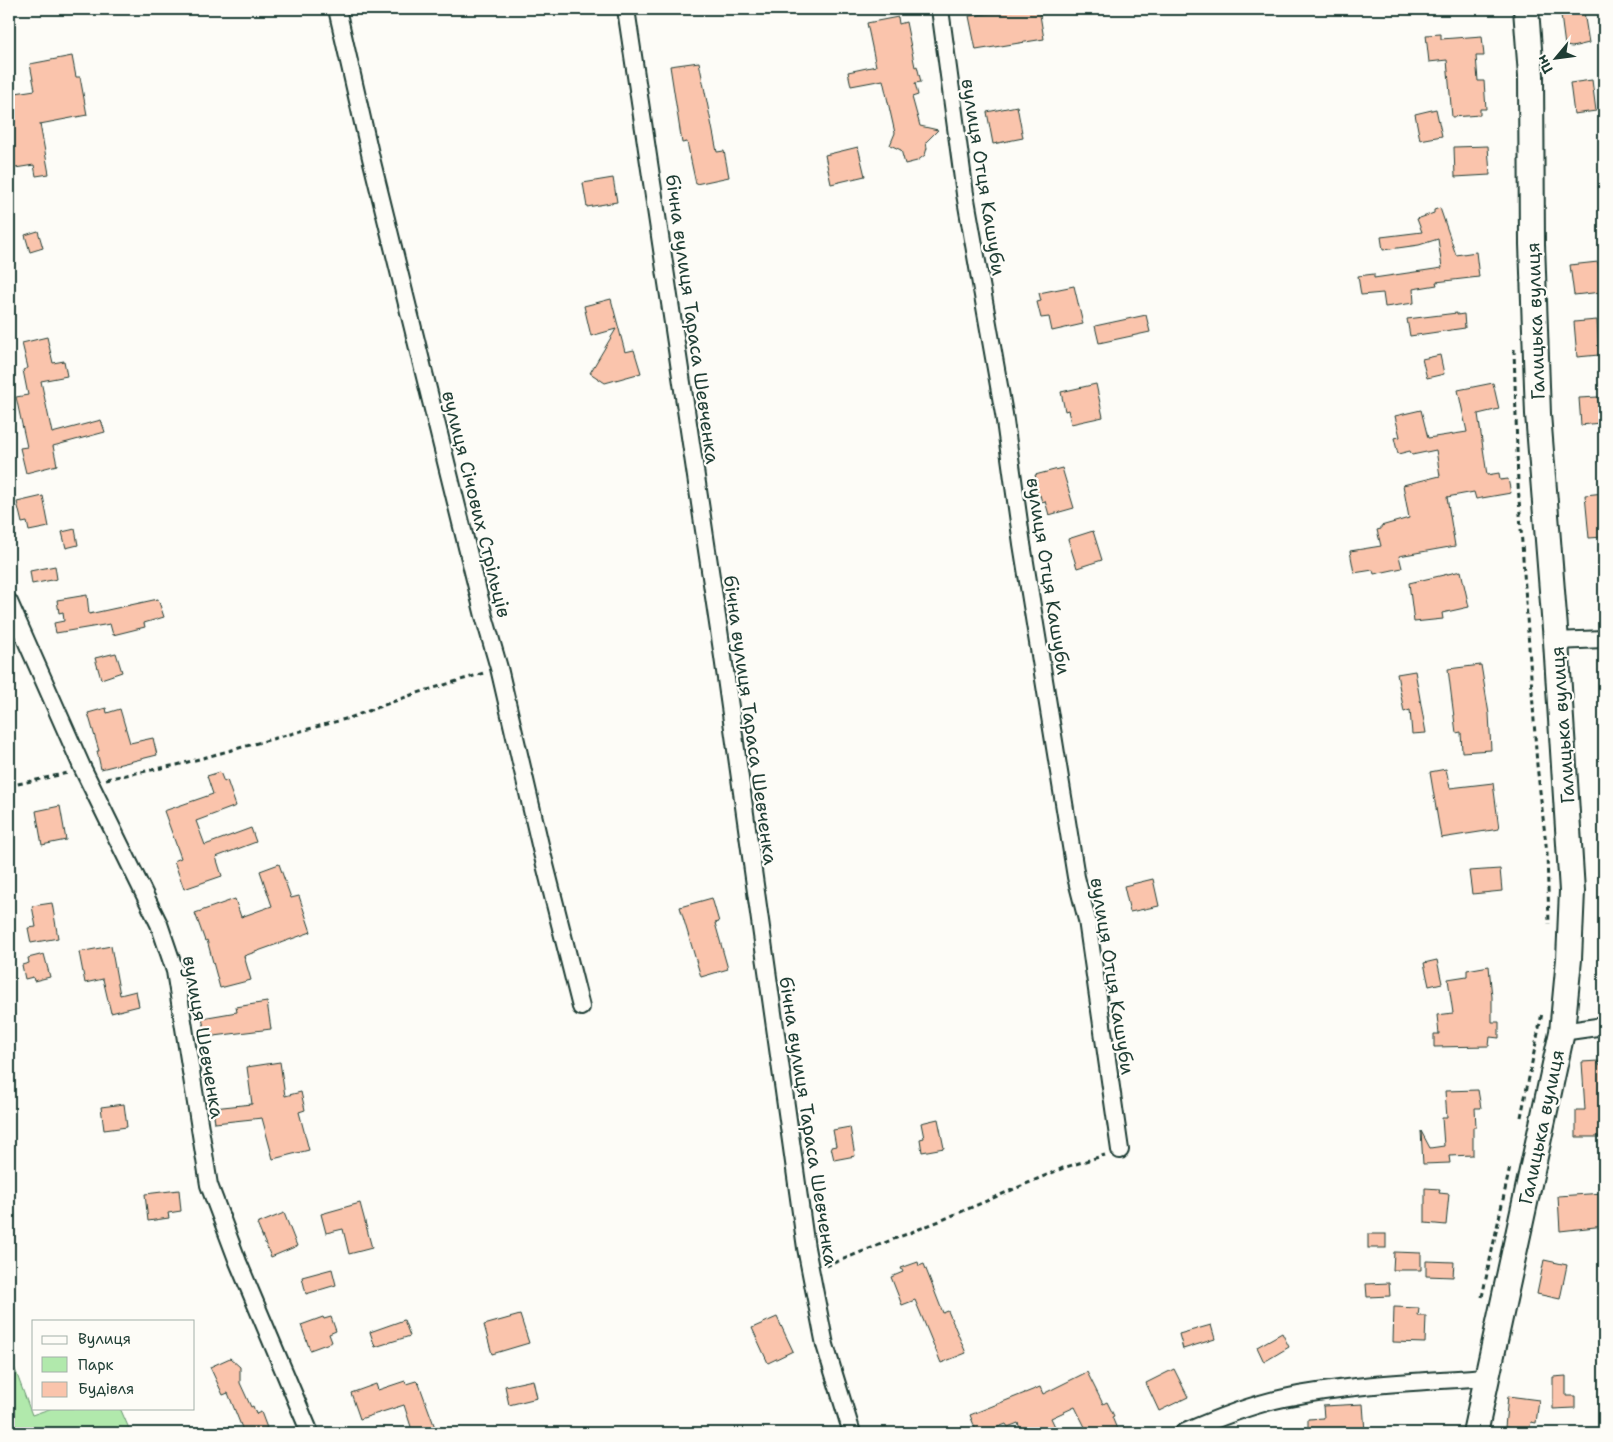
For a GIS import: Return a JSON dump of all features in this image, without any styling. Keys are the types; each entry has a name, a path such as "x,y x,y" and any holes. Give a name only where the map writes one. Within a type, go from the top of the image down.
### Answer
{"street":[{"name":"вулиця Січових Стрільців","path":"337,9 371,158 484,616 499,668 541,849 581,1007"},
{"name":"бічна вулиця Тараса Шевченка","path":"626,9 723,657 781,1078 811,1271 825,1345 852,1433"},
{"name":"вулиця Отця Кашуби","path":"940,9 965,194 1004,414 1022,544 1076,877 1087,920 1120,1150"},
{"name":"Галицька вулиця","path":"1476,1433 1486,1377 1562,1032 1569,959 1572,891 1556,641 1538,414 1532,244 1531,76 1526,9"},
{"name":"вулиця Шевченка","path":"9,602 82,767 159,924 176,971 209,1185 238,1262 310,1433"},
{"path":"1556,641 1604,639"},
{"path":"1562,1032 1604,1026"},
{"path":"1183,1433 1214,1420 1283,1398 1360,1386 1486,1377"}],"path":[{"path":"1514,344 1518,484 1537,765 1547,853 1549,925"},
{"path":"92,786 105,779 177,765 350,718 414,694 499,668"},
{"path":"9,786 72,773 82,767"},
{"path":"1520,1125 1543,1008"},
{"path":"811,1271 942,1220 1063,1168 1120,1150"},
{"path":"1481,1301 1511,1166"}],"green space":[{"path":"9,1353 32,1415 46,1410 121,1410 131,1433 9,1433"}],"building":[{"path":"1039,9 1044,39 976,50 969,16"},
{"path":"1584,12 1589,43 1572,47 1565,46 1561,15"},
{"path":"898,17 899,24 906,22 915,67 917,66 921,82 915,83 918,95 912,97 920,126 938,130 926,142 925,155 917,161 905,164 901,150 890,145 895,133 883,80 851,86 848,72 876,66 867,23"},
{"path":"1441,34 1441,39 1482,36 1484,56 1476,56 1478,81 1484,81 1486,109 1480,109 1480,115 1452,117 1447,60 1429,62 1426,35"},
{"path":"72,56 76,77 80,77 87,115 40,124 49,174 36,176 34,165 9,169 9,94 35,90 30,64"},
{"path":"699,62 717,152 724,151 729,177 696,184 687,142 682,143 670,66"},
{"path":"1592,80 1596,111 1574,114 1570,83"},
{"path":"1017,106 1023,138 993,144 987,112"},
{"path":"1436,109 1442,136 1420,140 1415,114"},
{"path":"1488,146 1490,175 1455,177 1454,147"},
{"path":"858,147 865,176 831,184 825,155"},
{"path":"613,178 617,202 587,207 583,183"},
{"path":"1440,208 1456,255 1476,252 1479,277 1436,282 1437,285 1413,289 1414,303 1385,307 1383,293 1361,295 1358,276 1374,274 1374,278 1442,268 1438,239 1419,245 1383,250 1381,237 1422,232 1417,219 1434,213 1434,210"},
{"path":"38,231 43,248 30,252 25,235"},
{"path":"1598,262 1602,292 1574,295 1570,265"},
{"path":"1074,286 1083,324 1052,331 1049,317 1041,318 1037,302 1041,301 1039,293"},
{"path":"611,299 625,352 634,350 641,373 605,383 590,373 616,329 591,336 584,306"},
{"path":"1457,313 1457,315 1464,314 1465,328 1410,336 1407,319"},
{"path":"1146,315 1150,332 1099,343 1095,326"},
{"path":"1597,320 1599,355 1577,357 1574,322"},
{"path":"47,337 53,363 64,361 67,376 41,381 52,433 101,420 105,432 53,446 57,465 26,473 20,448 27,447 16,397 28,395 23,370 28,368 22,343"},
{"path":"1440,355 1444,374 1427,378 1422,359"},
{"path":"1493,383 1499,409 1478,414 1487,475 1499,473 1500,480 1508,479 1511,493 1476,499 1474,492 1447,497 1455,546 1399,556 1402,568 1374,574 1373,570 1354,573 1350,551 1381,546 1377,530 1381,529 1381,526 1409,518 1403,485 1440,476 1436,450 1412,455 1410,451 1398,454 1394,438 1400,437 1395,416 1421,410 1428,438 1467,432 1458,390"},
{"path":"1096,384 1103,417 1071,424 1068,410 1065,411 1061,392"},
{"path":"1598,397 1600,423 1581,425 1579,398"},
{"path":"1062,468 1074,508 1049,515 1045,501 1042,502 1040,495 1038,496 1034,482 1037,481 1035,475"},
{"path":"1604,493 1604,537 1589,538 1585,495"},
{"path":"43,496 49,527 29,531 27,522 22,523 17,502"},
{"path":"75,529 78,545 66,548 62,532"},
{"path":"1093,531 1102,560 1077,568 1068,539"},
{"path":"55,566 57,579 32,584 30,571"},
{"path":"1461,571 1469,607 1442,613 1443,619 1414,622 1409,583"},
{"path":"87,595 89,614 158,599 164,617 144,623 145,627 113,635 110,624 56,633 54,623 64,621 63,612 59,613 57,600"},
{"path":"116,653 122,672 101,679 95,658"},
{"path":"1481,665 1489,714 1491,750 1462,752 1461,732 1456,733 1448,669"},
{"path":"1415,671 1426,733 1412,734 1410,710 1404,712 1397,674"},
{"path":"106,708 107,713 120,709 130,743 153,738 157,755 101,769 97,751 99,751 88,713"},
{"path":"1446,769 1450,788 1493,783 1499,829 1441,838 1430,772"},
{"path":"220,772 224,782 227,780 236,806 196,821 205,845 251,828 256,842 216,857 222,876 184,889 174,861 181,858 164,811 213,794 207,776"},
{"path":"60,806 66,840 42,845 36,811"},
{"path":"279,864 291,898 299,896 311,932 244,956 251,980 220,988 207,940 205,941 195,913 235,899 241,917 272,906 260,871"},
{"path":"1500,869 1502,891 1472,894 1469,871"},
{"path":"1153,879 1159,906 1130,912 1124,886"},
{"path":"712,898 719,922 715,923 728,969 701,977 680,907"},
{"path":"52,903 58,938 31,943 28,928 36,927 32,906"},
{"path":"111,946 120,995 136,991 139,1006 111,1013 103,979 85,983 79,952"},
{"path":"44,954 50,977 34,981 33,977 25,979 22,965 29,963 28,958"},
{"path":"1437,960 1442,983 1429,986 1424,963"},
{"path":"1489,966 1492,1022 1499,1022 1499,1038 1490,1037 1489,1046 1434,1047 1434,1034 1439,1034 1437,1015 1453,1013 1448,979 1467,976 1467,970"},
{"path":"267,1002 271,1029 206,1037 202,1018 237,1012 236,1007"},
{"path":"1598,1061 1599,1065 1604,1065 1604,1137 1576,1137 1576,1110 1585,1110 1582,1062"},
{"path":"280,1062 285,1096 301,1092 305,1110 299,1112 309,1150 273,1159 262,1118 215,1123 213,1108 252,1104 247,1067"},
{"path":"1478,1090 1481,1108 1475,1108 1476,1127 1473,1127 1473,1155 1449,1156 1450,1163 1423,1164 1421,1131 1430,1148 1444,1146 1442,1118 1447,1118 1445,1091"},
{"path":"124,1104 127,1127 104,1130 101,1107"},
{"path":"938,1119 944,1148 922,1152 920,1139 924,1138 921,1123"},
{"path":"850,1127 855,1156 834,1160 831,1147 836,1146 833,1130"},
{"path":"1425,1188 1440,1189 1439,1193 1449,1194 1446,1225 1425,1223"},
{"path":"179,1190 181,1211 168,1213 169,1218 148,1221 145,1194"},
{"path":"1604,1193 1604,1226 1560,1231 1558,1196"},
{"path":"360,1203 372,1248 349,1254 343,1229 326,1233 321,1214"},
{"path":"284,1213 297,1246 271,1257 257,1224"},
{"path":"1368,1234 1386,1234 1386,1248 1368,1248"},
{"path":"1394,1252 1421,1253 1421,1270 1393,1270"},
{"path":"1544,1260 1567,1265 1560,1299 1537,1294"},
{"path":"1426,1261 1454,1262 1453,1277 1426,1276"},
{"path":"918,1262 919,1266 924,1264 943,1313 948,1311 966,1353 941,1363 915,1300 902,1305 891,1277 903,1272 901,1268"},
{"path":"332,1269 336,1285 306,1294 302,1277"},
{"path":"1389,1283 1390,1296 1367,1297 1366,1284"},
{"path":"1394,1307 1419,1308 1418,1316 1426,1316 1425,1343 1393,1342"},
{"path":"520,1315 529,1343 492,1354 484,1325"},
{"path":"323,1317 324,1319 331,1317 336,1331 329,1334 332,1342 310,1350 301,1325"},
{"path":"777,1317 793,1351 768,1363 752,1328"},
{"path":"404,1320 410,1336 375,1347 370,1332"},
{"path":"1211,1325 1215,1339 1183,1349 1179,1334"},
{"path":"1282,1333 1289,1347 1264,1362 1257,1347"},
{"path":"230,1358 240,1367 240,1383 256,1414 261,1412 267,1428 254,1433 244,1433 228,1393 223,1395 210,1367"},
{"path":"1174,1369 1188,1397 1159,1411 1146,1383"},
{"path":"1087,1372 1103,1404 1107,1402 1114,1416 1112,1417 1117,1429 1108,1433 1088,1433 1075,1407 1051,1418 1058,1433 1022,1433 1018,1423 1008,1427 1006,1424 983,1433 977,1433 970,1415 1040,1387 1043,1394"},
{"path":"1566,1376 1566,1396 1575,1396 1575,1408 1553,1409 1553,1377"},
{"path":"533,1380 537,1398 509,1405 505,1386"},
{"path":"405,1381 406,1384 416,1381 419,1384 437,1433 413,1433 404,1405 360,1419 351,1393 376,1384 378,1390"},
{"path":"1508,1396 1539,1400 1536,1423 1531,1422 1529,1430 1505,1427"},
{"path":"1363,1404 1365,1432 1308,1433 1308,1419 1324,1418 1323,1406"}]}
